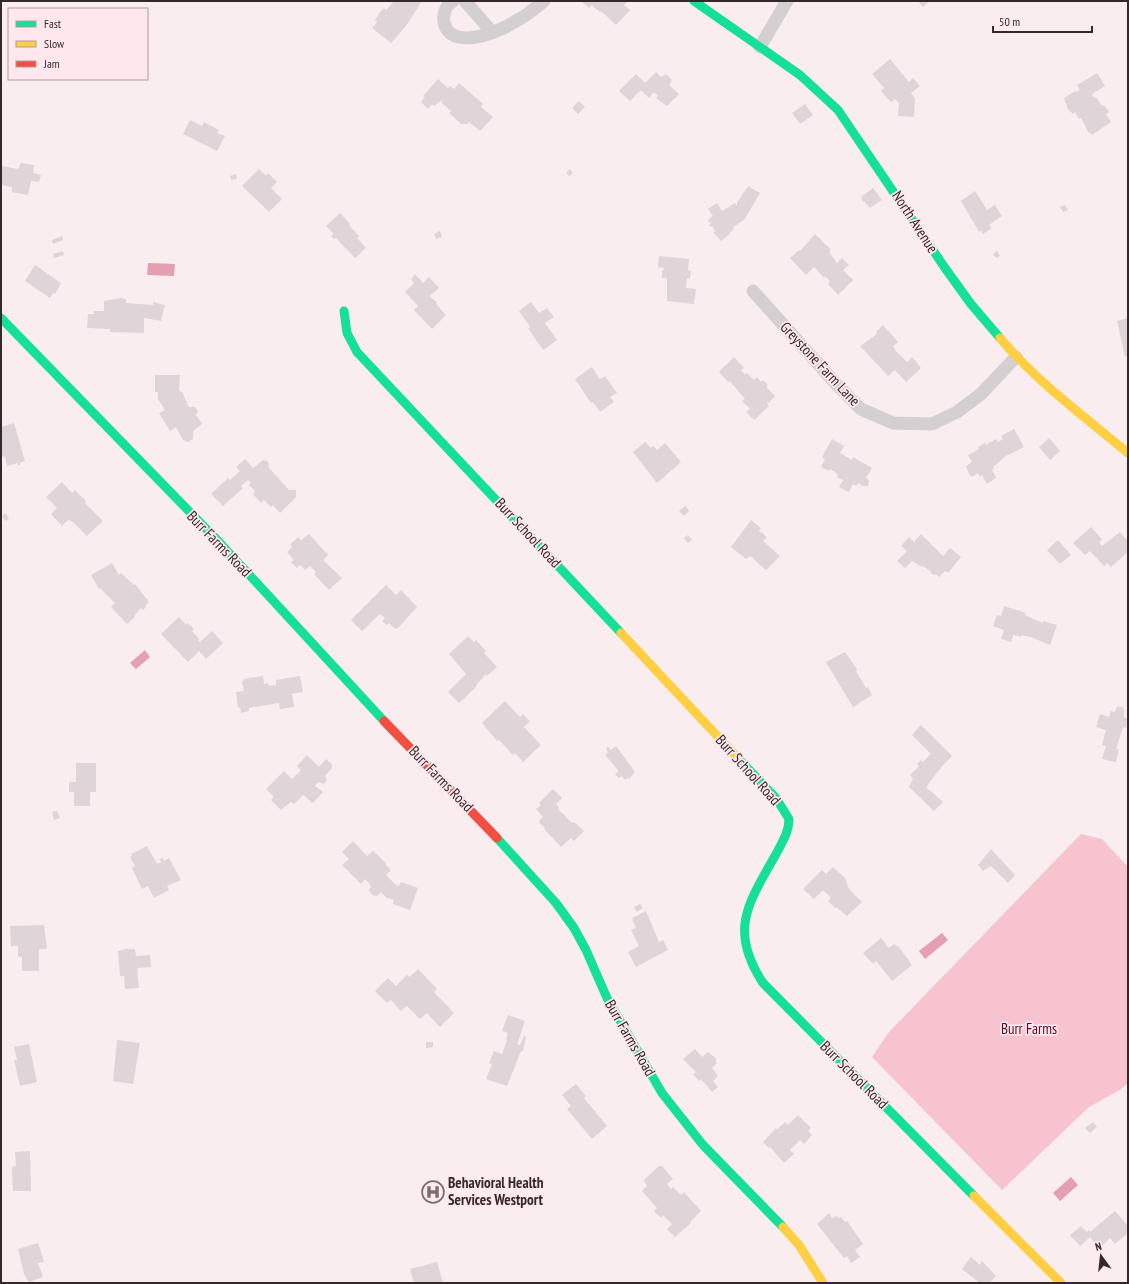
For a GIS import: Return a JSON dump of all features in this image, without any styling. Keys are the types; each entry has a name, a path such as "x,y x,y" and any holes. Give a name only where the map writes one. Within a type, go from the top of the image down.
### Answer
{"street":[{"path":"453,1 446,11 443,20 449,33 458,37 477,36 510,26 532,12 544,1"},
{"path":"465,1 492,32"},
{"name":"North Avenue","path":"694,1 800,75 838,110 971,304 1016,357 1048,387 1128,453"},
{"path":"760,47 787,1"},
{"name":"Greystone Farm Lane","path":"753,291 837,385 861,409 893,423 932,424 957,412 981,394 1016,357"},
{"name":"Burr School Road","path":"344,311 347,335 357,352 776,798 787,815 789,821 788,831 758,885 744,929 746,951 763,982 1061,1283"},
{"name":"Burr Farms Road","path":"1,318 220,543 355,691 464,802 556,903 583,944 606,998 662,1093 703,1145 788,1232 799,1245 823,1283"}],"green space":[{"name":"Burr Farms","path":"1081,834 1102,839 1128,867 1128,1083 1120,1090 1089,1107 1002,1190 872,1057 889,1032"}],"shaded area":[{"path":"148,263 175,264 174,276 147,275"},
{"path":"145,650 150,657 136,669 130,663"},
{"path":"942,933 948,940 925,959 919,951"},
{"path":"1071,1177 1078,1185 1060,1201 1053,1193"}],"building":[{"path":"394,1 422,1 406,26 391,43 372,28 377,22 375,20 380,12 384,8 386,10"},
{"path":"581,1 628,1 624,5 630,10 616,25 601,11 600,12 591,5 589,8"},
{"path":"918,1 930,1 923,7"},
{"path":"890,59 909,82 913,78 920,86 911,93 915,99 914,117 898,116 899,103 895,99 891,102 881,91 884,88 872,74"},
{"path":"656,72 661,77 666,74 672,80 669,85 679,94 667,106 656,98 658,96 654,92 649,98 641,90 630,101 619,91 636,74 645,83"},
{"path":"1097,73 1105,86 1092,94 1094,98 1096,97 1102,106 1104,105 1109,112 1106,114 1111,122 1092,135 1090,132 1089,133 1081,118 1079,119 1075,112 1073,114 1068,109 1064,98 1075,91 1080,90 1077,85"},
{"path":"438,79 448,88 450,86 454,89 459,83 483,104 481,107 493,117 480,131 469,122 467,124 461,124 449,113 451,111 442,103 442,100 434,106 432,104 428,109 421,102 425,97 423,96"},
{"path":"579,101 585,107 578,114 572,108"},
{"path":"805,104 813,115 800,124 792,113"},
{"path":"190,120 202,126 204,122 219,130 217,133 225,136 217,151 183,134"},
{"path":"21,163 34,165 33,173 41,175 39,182 31,181 28,195 12,192 12,187 1,185 2,166 18,169"},
{"path":"259,169 266,176 268,173 277,182 271,188 282,199 269,212 242,186"},
{"path":"570,169 573,173 569,176 566,173"},
{"path":"236,174 237,179 231,180 230,176"},
{"path":"748,186 760,193 744,220 733,227 734,229 729,233 730,234 721,241 713,232 715,231 712,226 710,227 709,225 711,224 708,220 713,216 708,209 717,203 722,211 735,203 737,206 737,203"},
{"path":"873,188 882,200 870,208 864,201 863,202 861,197"},
{"path":"975,191 987,210 995,205 1002,216 989,225 992,228 983,234 981,230 979,232 961,201"},
{"path":"1065,205 1068,210 1063,212 1060,207"},
{"path":"340,213 359,236 357,238 366,248 355,258 336,238 334,239 331,236 334,234 326,226"},
{"path":"440,231 442,237 436,239 434,234"},
{"path":"815,234 831,250 829,252 837,263 842,258 849,265 843,270 853,280 838,295 828,284 830,281 825,276 824,278 814,267 806,275 790,258 799,250 800,251"},
{"path":"62,236 63,240 53,244 52,240"},
{"path":"63,251 64,255 54,258 53,254"},
{"path":"997,251 1000,256 996,258 993,254"},
{"path":"659,256 689,259 688,270 691,271 690,279 687,278 686,288 696,289 694,304 667,301 667,278 662,278 662,270 663,271 664,268 658,267"},
{"path":"35,265 61,283 55,294 53,293 50,298 25,281"},
{"path":"415,274 423,283 429,277 439,288 429,296 437,302 436,304 446,315 432,329 414,310 418,306 405,292 414,283 411,279"},
{"path":"121,298 126,299 126,303 153,305 153,302 165,305 161,321 144,318 144,333 110,332 110,329 87,328 88,314 94,314 94,311 104,311 104,301"},
{"path":"531,302 539,313 547,308 554,317 545,323 557,340 543,350 528,328 530,327 519,311"},
{"path":"1128,318 1128,356 1125,357 1117,321"},
{"path":"883,325 898,342 893,346 896,351 907,362 912,357 921,368 906,382 895,370 888,376 860,346 877,334 876,332"},
{"path":"734,357 744,368 741,370 745,375 747,373 754,380 757,377 761,382 763,380 768,385 766,387 775,396 769,403 767,403 769,406 754,420 746,412 750,409 742,401 745,399 730,381 728,382 719,372"},
{"path":"592,367 600,379 605,376 617,393 610,397 614,402 600,412 593,402 591,403 575,379"},
{"path":"155,375 180,375 179,391 182,392 189,407 195,407 198,411 196,415 202,424 193,431 193,439 188,442 183,440 176,427 170,431 159,413 165,410 158,399 158,392 155,392"},
{"path":"14,423 25,461 20,463 20,465 18,465 18,463 7,466 5,456 1,457 1,427"},
{"path":"1014,429 1024,447 1006,456 993,467 994,469 992,470 996,478 987,484 982,475 980,477 978,473 972,477 966,466 972,462 968,455 979,449 978,447 985,443 986,445 996,439 998,442 1003,439 1001,436"},
{"path":"1049,438 1060,451 1050,460 1039,447"},
{"path":"832,439 844,446 840,453 852,460 853,457 872,468 866,478 869,481 868,486 863,486 858,483 857,486 853,484 849,492 839,487 844,479 843,480 837,477 838,474 830,469 829,471 821,467 825,459 822,457"},
{"path":"645,442 651,448 653,446 657,450 665,443 681,462 657,483 633,452"},
{"path":"245,459 253,468 263,460 268,461 269,468 289,490 296,490 296,497 280,513 273,505 271,507 264,500 261,503 253,494 255,491 249,485 251,483 248,480 241,486 243,488 223,506 211,494 228,478 230,480 240,471 236,467"},
{"path":"62,482 72,493 75,490 86,501 85,503 103,521 87,536 73,522 68,520 62,526 51,514 57,508 46,497"},
{"path":"685,506 689,511 684,516 679,511"},
{"path":"5,513 9,518 6,521 2,517"},
{"path":"751,520 761,528 759,531 761,533 762,532 767,538 763,541 780,556 766,570 750,556 746,559 731,547"},
{"path":"1091,527 1102,539 1099,542 1102,546 1120,532 1128,541 1128,554 1127,553 1111,567 1107,563 1104,566 1090,551 1085,555 1073,543"},
{"path":"309,534 328,555 323,560 342,578 329,590 314,574 316,572 310,566 305,570 300,565 297,568 291,562 294,560 287,552 292,547 290,545 298,537 301,540"},
{"path":"921,534 943,556 950,548 961,557 948,573 945,571 939,577 936,574 934,575 931,573 932,571 931,572 912,561 905,568 897,561 907,551 901,546 909,537 914,542"},
{"path":"688,535 692,540 688,543 684,538"},
{"path":"1058,540 1071,555 1060,564 1047,550"},
{"path":"112,563 119,575 121,573 134,585 135,584 149,602 143,610 141,608 134,616 135,617 127,624 111,607 115,603 100,588 99,589 91,575"},
{"path":"386,585 396,595 401,590 417,607 398,628 395,629 389,623 387,625 382,621 385,618 380,614 362,631 351,620"},
{"path":"1004,606 1026,613 1025,615 1043,623 1043,621 1057,625 1050,645 1031,637 1014,635 1014,633 1011,642 1001,639 1004,630 993,626 997,615 1001,616"},
{"path":"179,617 186,625 188,623 194,629 192,631 200,642 212,631 223,643 206,659 199,651 188,662 161,634"},
{"path":"468,636 474,642 476,640 486,651 484,653 497,667 487,676 486,674 476,685 477,686 459,703 448,692 466,674 449,654"},
{"path":"845,652 857,669 856,671 866,688 868,687 872,695 853,707 826,662"},
{"path":"263,676 264,684 268,683 269,686 276,685 276,680 300,676 303,692 292,694 294,707 280,709 279,703 249,708 249,711 241,713 240,707 238,708 236,692 244,691 242,682 244,679"},
{"path":"505,701 520,717 523,714 530,721 524,727 541,745 523,762 515,753 513,755 499,740 497,741 482,723"},
{"path":"1117,706 1124,708 1124,717 1128,719 1126,728 1123,727 1116,749 1119,749 1116,762 1102,759 1106,746 1102,745 1106,730 1096,727 1100,714 1109,717 1111,711 1115,712"},
{"path":"921,725 952,756 926,787 943,802 934,811 909,787 913,779 910,775 919,766 917,764 921,760 923,762 931,754 912,735"},
{"path":"616,746 635,772 629,779 628,778 625,780 622,776 619,778 615,774 619,771 605,755 608,752 606,749 608,747 611,750"},
{"path":"307,755 319,767 326,759 332,764 332,768 325,776 327,780 324,784 318,782 315,786 323,792 313,803 303,795 294,804 291,802 281,810 271,800 274,797 266,789 284,771 292,779 301,770 297,766"},
{"path":"76,763 96,763 96,792 90,792 90,806 74,806 74,792 69,792 69,782 76,782"},
{"path":"553,789 562,798 556,804 559,808 558,809 572,823 574,822 584,831 574,841 571,838 561,847 544,829 545,827 540,824 539,821 543,817 536,809 541,805 539,803"},
{"path":"57,811 60,818 54,820 52,812"},
{"path":"353,841 367,856 373,851 386,863 385,864 391,870 386,875 396,885 399,886 401,882 418,888 410,910 393,904 394,900 387,898 381,892 377,896 372,895 369,890 371,886 365,879 361,884 342,865 349,859 342,852"},
{"path":"147,846 157,864 161,862 160,859 163,858 164,861 169,858 181,880 167,886 169,890 154,898 148,886 142,889 132,868 135,866 130,857 132,856 131,854"},
{"path":"991,849 1015,875 1008,883 991,866 983,871 978,865"},
{"path":"833,867 845,878 849,889 862,902 847,916 828,901 831,898 823,890 814,899 803,889 822,870 826,874"},
{"path":"640,904 643,908 637,912 634,907"},
{"path":"646,911 659,942 663,940 668,950 636,967 628,952 639,946 631,930 636,928 632,918"},
{"path":"44,925 47,949 39,949 39,971 22,971 22,957 18,957 18,946 11,946 10,926"},
{"path":"881,938 889,948 894,944 899,947 912,965 892,981 876,961 873,964 863,953"},
{"path":"124,949 135,949 136,956 150,955 151,967 137,968 139,988 125,989 124,976 120,976 118,951"},
{"path":"418,969 437,989 434,992 454,1013 440,1027 427,1013 420,1019 407,1006 401,1011 391,1000 387,1003 375,991 388,978 396,986 407,975 410,977"},
{"path":"508,1015 525,1021 517,1045 520,1045 524,1036 526,1037 523,1051 521,1051 507,1086 486,1079 492,1064 489,1063 494,1051 502,1054 507,1040 508,1033 502,1031"},
{"path":"117,1040 140,1043 133,1084 113,1081"},
{"path":"426,1042 433,1042 433,1047 426,1048"},
{"path":"29,1044 37,1082 20,1086 14,1060 17,1060 14,1047"},
{"path":"695,1049 702,1057 708,1052 717,1059 715,1061 717,1063 712,1068 718,1076 713,1081 718,1087 712,1092 701,1079 699,1081 693,1074 696,1072 683,1059"},
{"path":"576,1084 586,1096 584,1098 607,1126 592,1139 567,1109 571,1106 562,1095"},
{"path":"798,1115 811,1128 808,1131 812,1135 804,1144 800,1140 790,1150 794,1154 784,1163 770,1147 769,1148 763,1142 776,1128 777,1130 785,1122 788,1125"},
{"path":"1093,1122 1097,1127 1090,1133 1085,1128"},
{"path":"30,1151 31,1191 13,1191 12,1167 16,1166 15,1152"},
{"path":"659,1166 662,1166 673,1179 667,1184 671,1189 673,1187 681,1195 684,1192 701,1211 690,1222 691,1223 675,1237 667,1229 672,1224 663,1215 661,1218 654,1211 657,1208 642,1191 647,1186 644,1180"},
{"path":"1115,1211 1128,1226 1128,1233 1115,1244 1110,1238 1102,1246 1098,1241 1095,1243 1090,1237 1080,1246 1070,1235 1081,1226 1087,1232 1089,1230 1090,1232"},
{"path":"829,1213 832,1218 837,1216 839,1218 841,1217 845,1222 847,1221 863,1244 855,1250 860,1257 851,1263 847,1256 844,1258 817,1224"},
{"path":"38,1243 44,1262 38,1263 43,1277 29,1282 24,1274 18,1249"},
{"path":"971,1257 980,1265 982,1261 996,1276 989,1283 980,1283 962,1269"},
{"path":"437,1262 443,1283 414,1283 410,1269"}],"traffic: fast":[{"path":"694,1 800,75 838,110 945,268 971,304 1000,338"},
{"path":"344,311 347,333 357,352 621,633"},
{"path":"1,318 220,543 384,721"},
{"path":"737,757 776,798 789,819 788,829 757,889 750,904 746,918 744,933 753,965 763,983 974,1196"},
{"path":"497,838 556,903 574,928 586,950 607,998 662,1093 703,1145 783,1227"}],"traffic: slow":[{"path":"1000,338 1045,384 1128,453"},
{"path":"621,633 737,757"},
{"path":"974,1196 1061,1283"},
{"path":"783,1227 799,1245 823,1283"}],"traffic: jam":[{"path":"384,721 497,838"}],"place":[{"name":"Behavioral Health Services Westport","path":"433,1192"}]}
